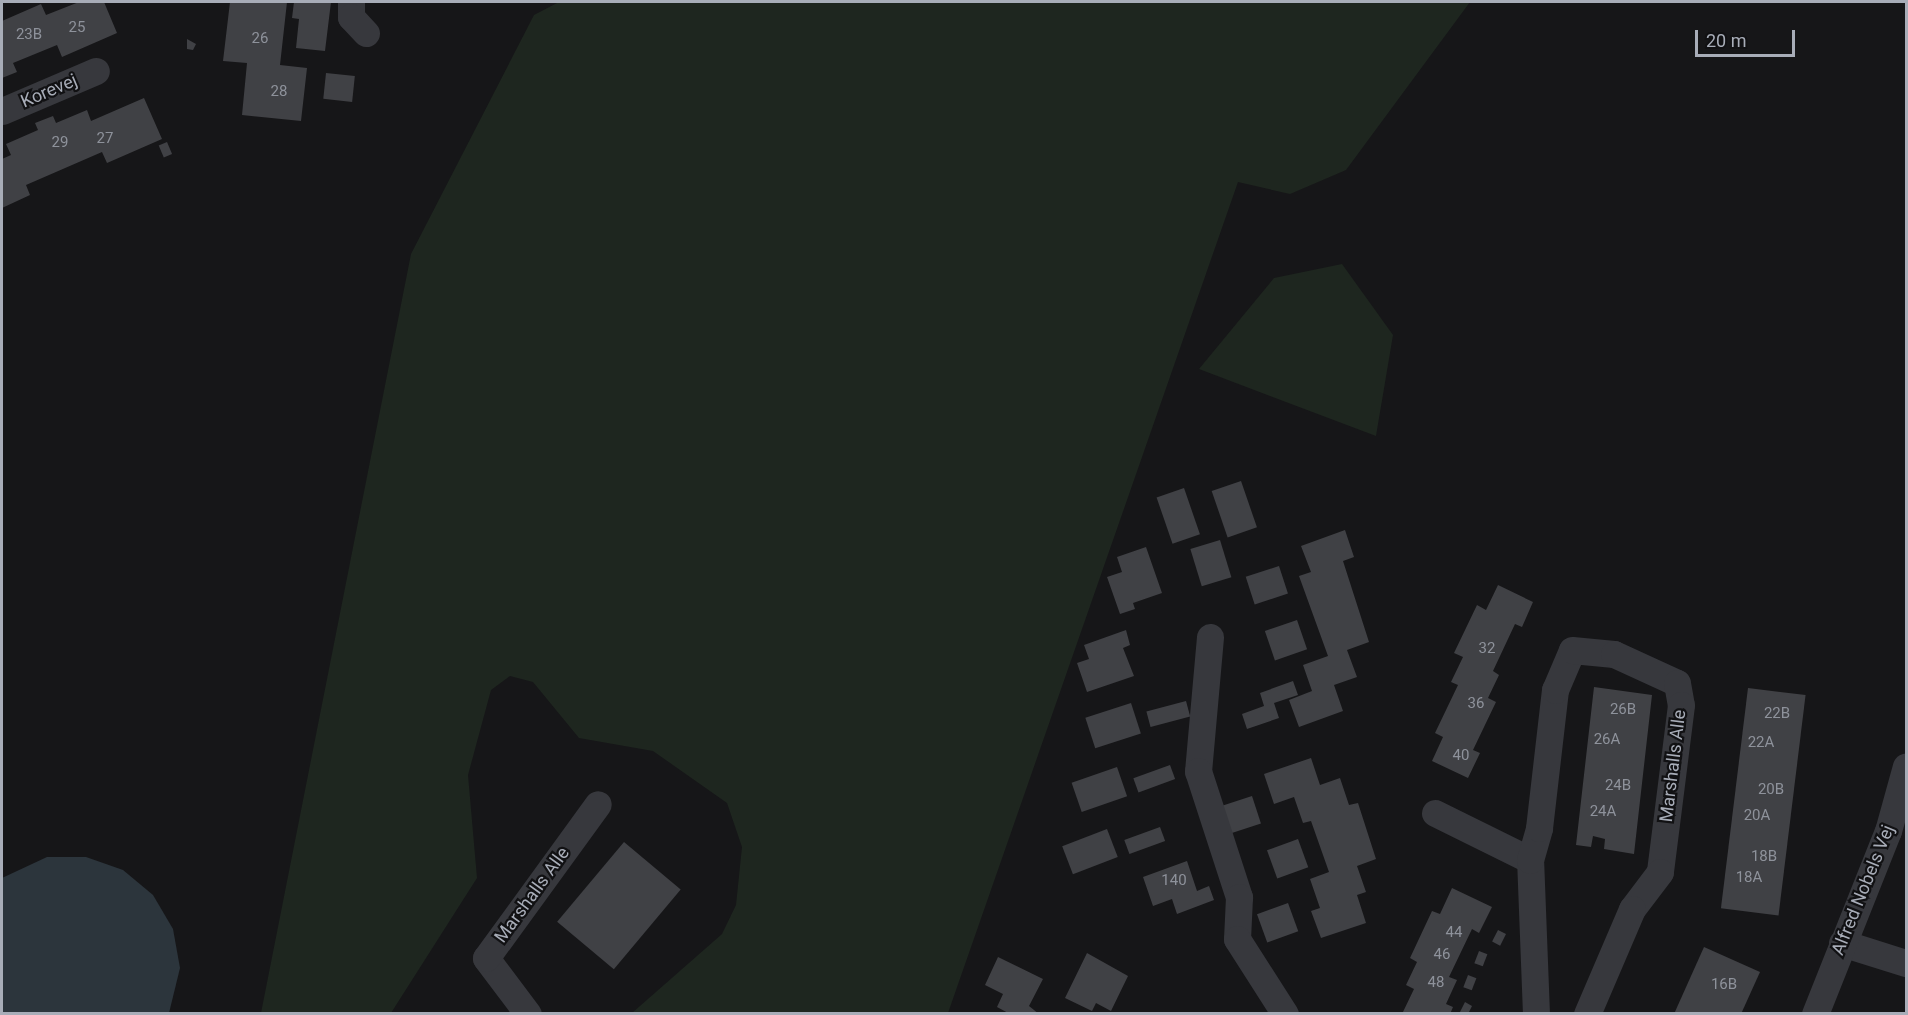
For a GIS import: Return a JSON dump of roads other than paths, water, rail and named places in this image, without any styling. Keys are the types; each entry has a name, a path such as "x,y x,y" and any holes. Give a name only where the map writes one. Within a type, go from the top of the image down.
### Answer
{"street":[{"path":"351,2 351,17 366,33"},
{"name":"Korevej","path":"2,111 96,71"},
{"path":"1210,638 1198,771 1239,897 1237,939 1285,1014"},
{"name":"Marshalls Alle","path":"1536,1014 1530,860 1539,828 1556,690 1572,650 1614,654 1677,683 1681,705 1660,872 1632,909 1587,1014"},
{"name":"Alfred Nobels Vej","path":"1815,1014 1888,831 1906,766"},
{"name":"Marshalls Alle","path":"528,1014 486,958 598,804"},
{"path":"1435,813 1530,860"},
{"path":"1842,943 1906,963"}]}
